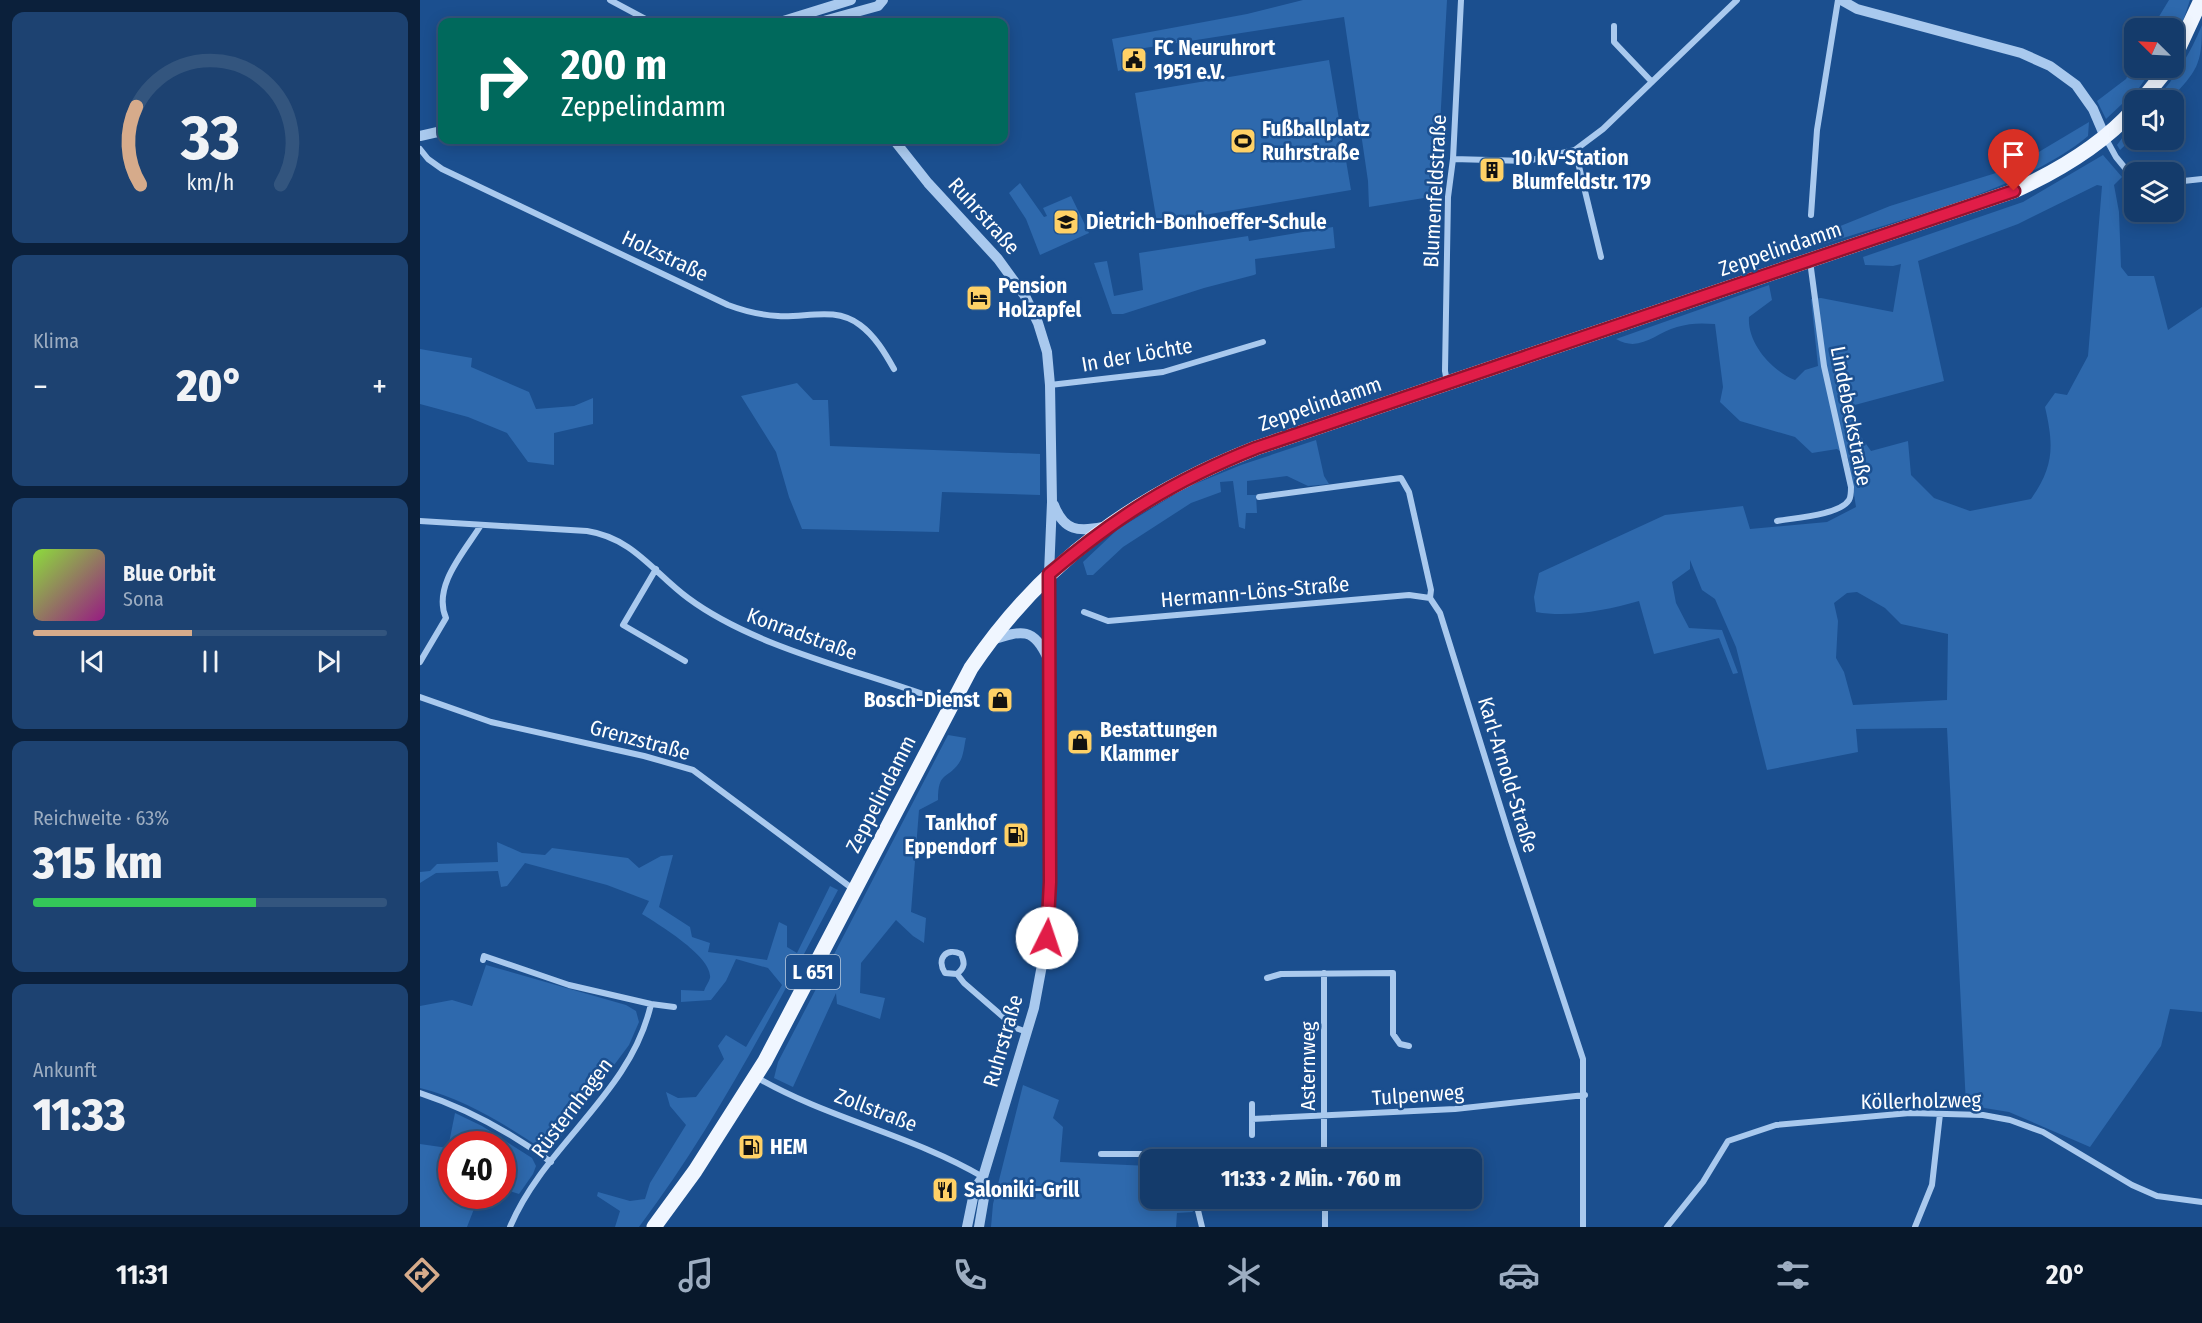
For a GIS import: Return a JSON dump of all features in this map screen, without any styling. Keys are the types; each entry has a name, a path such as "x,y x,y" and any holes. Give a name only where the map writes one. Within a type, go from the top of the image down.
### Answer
{"main road":[{"path":"2184,40 2201,0"},
{"path":"2150,90 2160,78"},
{"name":"L 651","path":"2105,136 2124,118"},
{"name":"Zeppelindamm","path":"654,1227 695,1171 755,1077 855,890 950,704 989,641 1049,574 1110,525 1199,470 1256,448 2014,191 2039,180 2105,136"}],"street":[{"path":"610,0 644,18"},
{"path":"849,18 878,6 883,0"},
{"name":"Blumenfeldstraße","path":"1447,383 1448,197 1453,159 1461,0"},
{"path":"1453,159 1527,161 1575,150 1603,129 1737,0"},
{"path":"1811,215 1817,130 1840,0 1857,9 2021,53 2050,66 2076,85 2093,109 2116,157 2124,167"},
{"path":"791,18 830,3 845,1 847,18"},
{"path":"830,3 833,18"},
{"path":"1614,26 1614,42 1652,82"},
{"path":"420,136 438,132"},
{"name":"Ruhrstraße","path":"897,144 934,190 998,259 1025,296 1047,352 1050,385 1052,502 1049,574 1049,904 1041,975 1028,1032 983,1177 975,1188 967,1227"},
{"name":"Holzstraße","path":"420,149 428,159 442,169 728,305 765,315 824,314 846,317 867,331 894,369"},
{"path":"1575,150 1601,257"},
{"path":"2184,181 2202,179"},
{"name":"Lindebeckstraße","path":"1777,520 1829,512 1843,507 1850,500 1851,487 1824,366 1810,261"},
{"name":"In der Löchte","path":"1050,385 1163,372 1263,342"},
{"name":"Karl-Arnold-Straße","path":"1258,498 1401,478 1409,492 1431,590 1430,598 1440,613 1511,841 1574,1026 1583,1059 1585,1095 1583,1227"},
{"path":"1052,502 1059,520 1080,530 1110,525"},
{"name":"Konradstraße","path":"420,521 603,534 623,542 686,597 743,631 950,704"},
{"path":"420,662 446,618 441,607 444,585 481,525"},
{"path":"656,569 623,625 685,661"},
{"name":"Hermann-Löns-Straße","path":"1084,612 1108,621 1409,595 1430,598"},
{"path":"989,641 1016,632 1032,635 1041,643 1050,663"},
{"name":"Grenzstraße","path":"420,697 491,722 644,756 693,770 718,786 855,890"},
{"path":"957,974 963,969 964,961 961,954 946,952 940,961 945,973 957,974 1016,1029 1028,1032"},
{"path":"483,960 484,956 569,984 651,1004 674,1007"},
{"name":"Asternweg","path":"1324,973 1324,1149"},
{"path":"1267,978 1281,974 1393,973 1393,1034 1400,1044 1409,1046"},
{"name":"Rüsternhagen","path":"510,1227 522,1201 605,1096 629,1059 646,1030 651,1004"},
{"name":"Zollstraße","path":"755,1077 792,1096 946,1155 983,1177"},
{"path":"420,1093 465,1109 489,1121 552,1162"},
{"name":"Tulpenweg","path":"1252,1119 1455,1109 1585,1095"},
{"path":"1252,1104 1252,1135"},
{"name":"Köllerholzweg","path":"1667,1227 1703,1182 1728,1141 1776,1125 1910,1113 1983,1115 2024,1124 2059,1140 2153,1195 2171,1200 2202,1202"},
{"path":"1915,1227 1932,1185 1940,1114"},
{"path":"1101,1154 1140,1154"},
{"name":"Ruhrstraße","path":"979,1227 985,1192 983,1177"},
{"path":"1198,1209 1202,1227"},
{"path":"1325,1209 1325,1227"}],"shaded area":[{"path":"1303,0 1447,0 1436,196 1369,207 1368,181 1344,17 1125,51 1127,68 1118,71 1112,39 1247,14"},
{"path":"2169,0 2190,0 2184,18 2158,18"},
{"path":"2202,25 2201,50 2192,74 2178,90 2163,90 2173,78 2184,78 2184,61"},
{"name":"Fußballplatz Ruhrstraße","path":"1329,60 1351,190 1157,223 1135,93"},
{"path":"2146,78 2137,90 2124,90 2124,102 2106,119 2097,101 2126,79"},
{"path":"2089,122 2088,136 2031,172 1962,201 1824,244 1823,233 1890,206 1996,173 2032,156"},
{"path":"2124,136 2124,146 2120,150 2117,145"},
{"path":"2103,155 2122,177 2114,185 2119,212 2121,267 2128,276 2154,276 2168,330 2202,307 2202,1012 2170,1009 2161,1046 2090,1147 2009,1112 1966,1105 1947,728 1856,729 1858,752 1767,770 1736,647 1715,599 1702,590 1690,560 1690,569 1672,582 1676,603 1689,628 1722,630 1738,673 1733,674 1719,638 1654,654 1639,601 1588,612 1549,614 1536,612 1534,597 1539,573 1665,515 1743,506 1750,529 1827,522 1856,507 1848,457 1837,449 1812,453 1795,437 1740,421 1720,402 1723,387 1715,324 1682,326 1640,343 1625,343 1616,339 1769,285 1772,300 1749,317 1749,327 1763,355 1778,370 1795,380 1805,370 1818,366 1811,299 1821,298 1893,312 1901,264 1865,265 1863,257 2023,202","holes":["2097,185 2102,186 2088,356 2067,395 2055,393 2045,407 2051,445 2048,466 2039,487 2031,499 1970,511 1934,498 1911,475 1908,441 1871,451 1859,434 1851,406 1944,381 1918,261 2018,224","1857,592 1885,608 1901,624 1948,634 1947,700 1853,705 1844,672 1836,658 1838,621 1834,603 1847,593"]},
{"path":"1020,183 1044,217 1047,216 1043,208 1071,196 1089,233 1040,255 1026,219 1009,193"},
{"path":"1333,227 1335,248 1255,259 1256,274 1254,275 1204,288 1123,314 1112,314 1094,263 1107,261 1114,296 1143,290 1139,253 1248,236 1249,241"},
{"path":"420,349 472,358 471,367 529,392 536,409 574,406 593,398 593,424 554,433 554,465 528,462 507,433 468,417 420,404"},
{"path":"797,383 813,400 828,400 830,446 1040,454 1040,495 942,492 939,532 802,529 789,497 776,452 741,396"},
{"path":"1316,440 1324,476 1329,484 1308,486 1287,476 1247,481 1247,495 1256,495 1257,513 1246,513 1245,529 1239,527 1233,481 1220,482 1221,492 1191,503 1123,547 1093,575 1087,575 1083,562 1118,529 1185,488 1241,465"},
{"path":"948,735 966,738 962,757 955,768 941,780 938,800 919,810 911,912 926,918 924,943 896,920 861,963 860,993 885,998 880,1019 837,1004 836,993 793,1087 774,1078 778,1062"},
{"path":"497,842 522,853 545,855 552,848 628,858 639,868 661,856 673,855 659,907 690,927 692,937 710,943 708,952 767,960 779,922 787,926 787,947 797,953 830,886 838,890 745,1063 695,1146 639,1227 615,1227 620,1211 597,1196 598,1192 630,1201 645,1199 650,1183 686,1125 670,1106 666,1092 678,1098 696,1097 724,1059 718,1046 726,1035 746,1047 782,985 768,968 736,959 726,981 711,1000 681,1002 681,990 704,991 710,978 709,970 694,951 642,914 649,901 607,885 525,863 507,886 501,887 498,871 436,873 420,883 420,872 430,871 437,864 498,862"},
{"path":"486,965 626,1005 636,1011 639,1022 629,1045 550,1151 542,1149 516,1131 468,1106 420,1088 420,1006 452,1000 472,1006"},
{"path":"1023,1085 1059,1100 1053,1118 1063,1127 1060,1162 1140,1166 1140,1209 1192,1209 1193,1212 1177,1213 1176,1227 991,1227 993,1204"},
{"path":"455,1113 490,1131 451,1131"},
{"path":"420,1144 438,1147 438,1209 474,1209 467,1227 420,1227"},
{"path":"516,1148 532,1158 536,1166 519,1194 516,1193"}],"place":[{"name":"FC Neuruhrort 1951 e.V.","path":"1134,60"},
{"name":"Fußballplatz Ruhrstraße","path":"1243,141"},
{"name":"10 kV-Station Blumfeldstr. 179","path":"1492,170"},
{"name":"Dietrich-Bonhoeffer-Schule","path":"1066,222"},
{"name":"Pension Holzapfel","path":"979,298"},
{"name":"Bosch-Dienst","path":"1000,700"},
{"name":"Bestattungen Klammer","path":"1080,742"},
{"name":"Tankhof Eppendorf","path":"1016,835"},
{"name":"HEM","path":"751,1147"},
{"name":"Saloniki-Grill","path":"945,1190"}],"route":[{"path":"1047,938 1050,882 1049,574 1073,553 1122,516 1199,470 1256,448 2014,191"}]}
